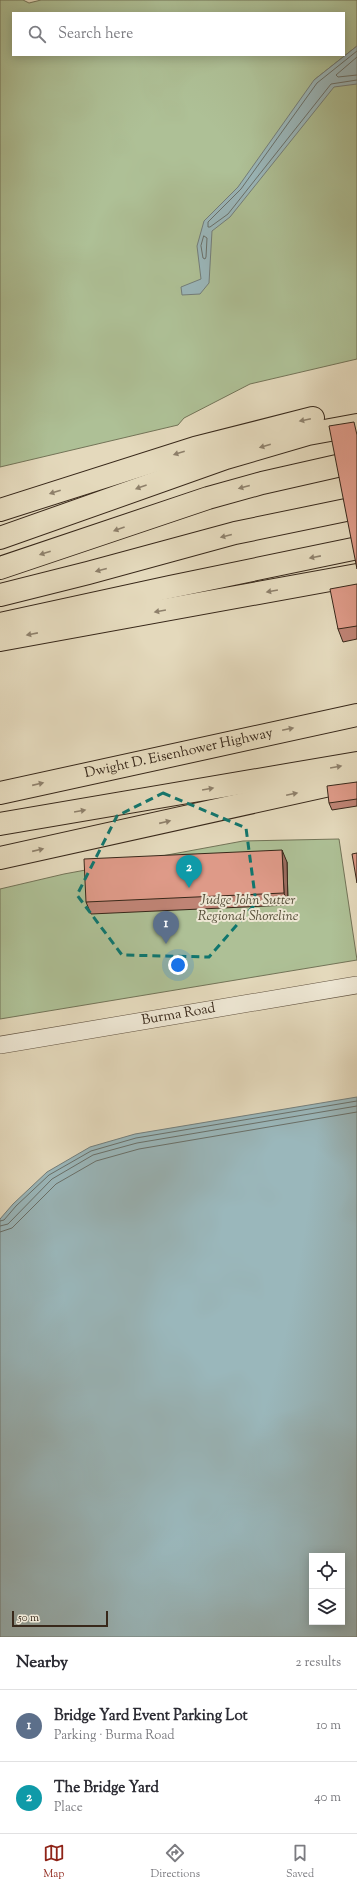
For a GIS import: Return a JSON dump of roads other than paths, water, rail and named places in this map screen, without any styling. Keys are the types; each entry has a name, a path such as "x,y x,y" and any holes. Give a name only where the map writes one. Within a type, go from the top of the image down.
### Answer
{"highway":[{"path":"0,510 222,440 303,420 357,410"},
{"path":"0,538 233,456 308,434 357,425"},
{"path":"0,568 208,498 262,483 337,466"},
{"path":"0,595 88,574 235,533 346,510"},
{"path":"0,624 170,586 354,549"},
{"path":"0,640 357,575"},
{"name":"Dwight D. Eisenhower Highway","path":"0,793 357,715"},
{"path":"0,824 357,763"},
{"path":"0,858 357,779"}],"street":[{"name":"Burma Road","path":"0,1045 357,985"}],"water":[{"path":"357,46 357,84 334,87 230,217 212,231 209,283 200,294 182,295 181,287 201,279 197,246 204,221 238,187 314,80"},
{"path":"357,1097 357,1637 0,1637 0,1219 13,1204 47,1172 90,1147 135,1134"}],"place":[{"name":"The Bridge Yard","path":"189,888"},
{"name":"Bridge Yard Event Parking Lot","path":"166,944"}],"park label":[{"name":"Judge John Sutter Regional Shoreline","path":"248,910"}]}
